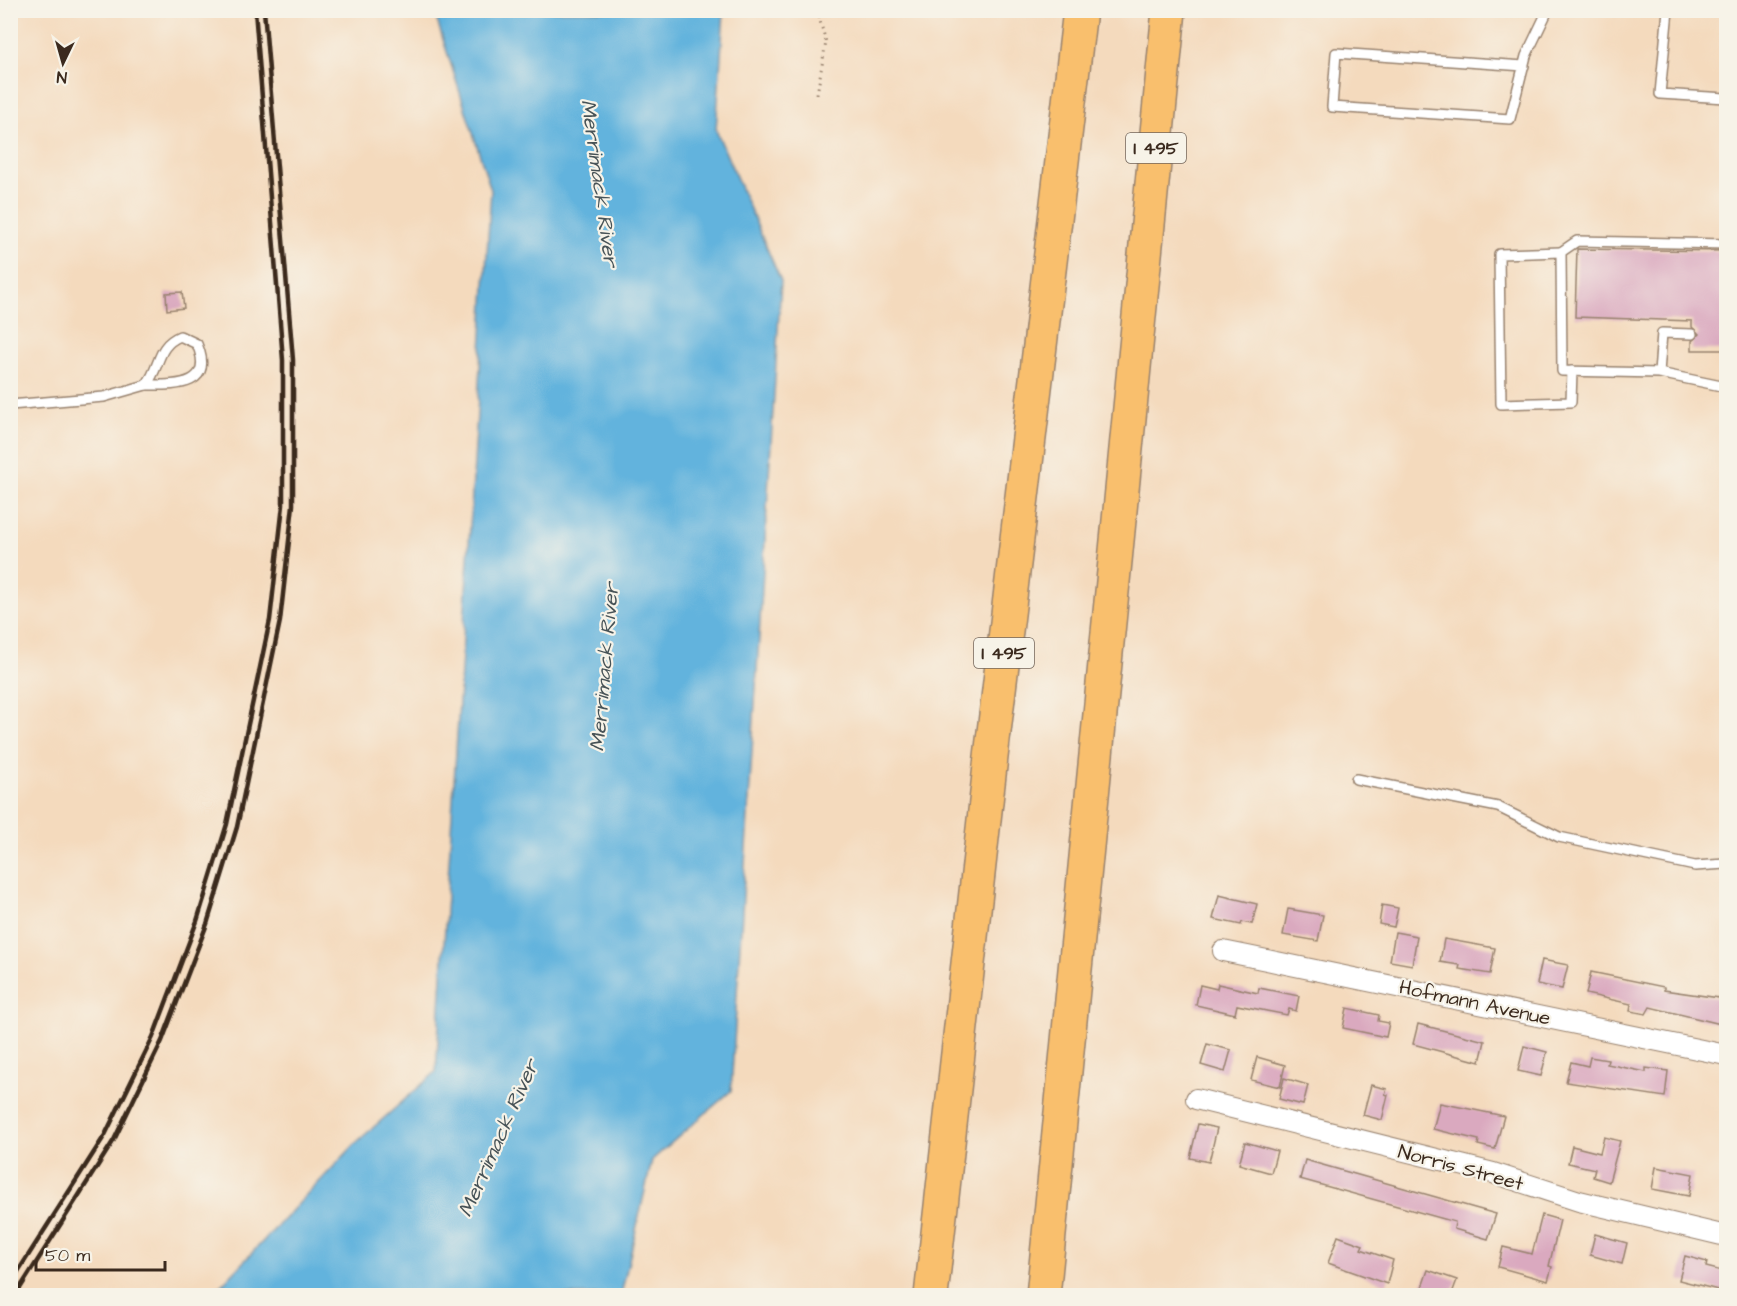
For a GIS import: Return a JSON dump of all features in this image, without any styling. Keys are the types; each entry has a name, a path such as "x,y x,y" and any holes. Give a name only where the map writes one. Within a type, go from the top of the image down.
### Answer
{"highway":[{"name":"I 495","path":"931,1296 991,757 1080,10"},
{"name":"I 495","path":"1043,1296 1124,442 1143,285 1168,10"},
{"path":"1143,285 1192,10"}],"street":[{"name":"Hofmann Avenue","path":"1223,951 1726,1055"},
{"name":"Norris Street","path":"1196,1099 1492,1173 1579,1201 1726,1236"}],"lane":[{"path":"1524,66 1336,53 1332,107 1510,119 1524,66 1548,10"},
{"path":"1668,10 1660,94 1726,98"},
{"path":"1572,371 1571,402 1501,404 1499,254 1561,252 1577,241 1726,244"},
{"path":"1561,252 1562,371 1659,373 1726,387"},
{"path":"1659,373 1662,333 1692,334"},
{"path":"10,405 104,397 146,385 183,385 193,380 200,369 202,356 196,344 180,336 165,346 146,385"},
{"path":"1356,779 1498,807 1559,837 1695,866 1726,864"}],"path":[{"path":"817,10 826,42 817,94"},
{"path":"960,10 972,12"}],"water":[{"name":"Merrimack River","path":"434,11 724,11 716,130 781,281 731,1091 652,1160 621,1295 212,1295 358,1141 436,1072 491,190"}],"building":[{"path":"1577,249 1726,251 1726,350 1692,350 1692,341 1699,334 1692,327 1692,321 1575,317"},
{"path":"182,292 184,308 167,310 166,293"},
{"path":"1219,895 1257,904 1252,924 1242,922 1241,925 1213,919"},
{"path":"1382,905 1398,908 1394,927 1379,924"},
{"path":"1288,909 1323,915 1318,941 1283,935"},
{"path":"1395,932 1417,936 1412,965 1390,961"},
{"path":"1444,939 1495,948 1490,974 1459,969 1460,965 1440,962"},
{"path":"1542,960 1568,965 1562,989 1537,984"},
{"path":"1591,972 1664,987 1664,990 1726,999 1725,1025 1650,1007 1646,1014 1630,1011 1631,1004 1586,994"},
{"path":"1218,984 1258,993 1259,988 1299,996 1296,1011 1289,1009 1287,1015 1237,1005 1235,1014 1196,1005 1200,985 1217,989"},
{"path":"1347,1008 1379,1015 1378,1021 1389,1023 1386,1037 1343,1028"},
{"path":"1418,1024 1485,1041 1480,1062 1413,1044"},
{"path":"1207,1044 1231,1050 1225,1072 1201,1065"},
{"path":"1524,1046 1547,1052 1541,1076 1518,1071"},
{"path":"1257,1057 1285,1065 1280,1087 1251,1080"},
{"path":"1590,1057 1608,1060 1607,1064 1646,1072 1646,1068 1668,1071 1665,1097 1566,1082 1571,1062 1588,1066"},
{"path":"1284,1078 1308,1085 1303,1105 1279,1099"},
{"path":"1371,1085 1387,1089 1385,1094 1388,1095 1382,1120 1363,1115"},
{"path":"1440,1103 1504,1116 1495,1149 1478,1145 1479,1140 1433,1129"},
{"path":"1198,1124 1217,1128 1209,1162 1190,1158"},
{"path":"1604,1137 1620,1141 1609,1182 1593,1177 1595,1169 1568,1163 1572,1146 1600,1153"},
{"path":"1245,1142 1277,1151 1271,1173 1239,1164"},
{"path":"1305,1160 1496,1214 1488,1239 1454,1229 1455,1222 1300,1179"},
{"path":"1656,1167 1693,1174 1689,1196 1652,1189"},
{"path":"1542,1215 1560,1220 1549,1266 1552,1267 1548,1281 1498,1267 1503,1247 1532,1254"},
{"path":"1595,1234 1627,1243 1622,1264 1590,1255"},
{"path":"1338,1236 1363,1245 1361,1249 1393,1260 1387,1284 1328,1263"},
{"path":"1685,1256 1707,1262 1706,1267 1726,1272 1726,1292 1679,1280"},
{"path":"1428,1270 1457,1280 1451,1296 1419,1296"}],"railway":[{"path":"10,1284 105,1135 153,1037 197,921 227,824 270,620 283,505 283,360 255,10"},
{"path":"15,1296 114,1140 162,1041 207,924 237,827 280,621 293,505 293,360 264,10"}]}
